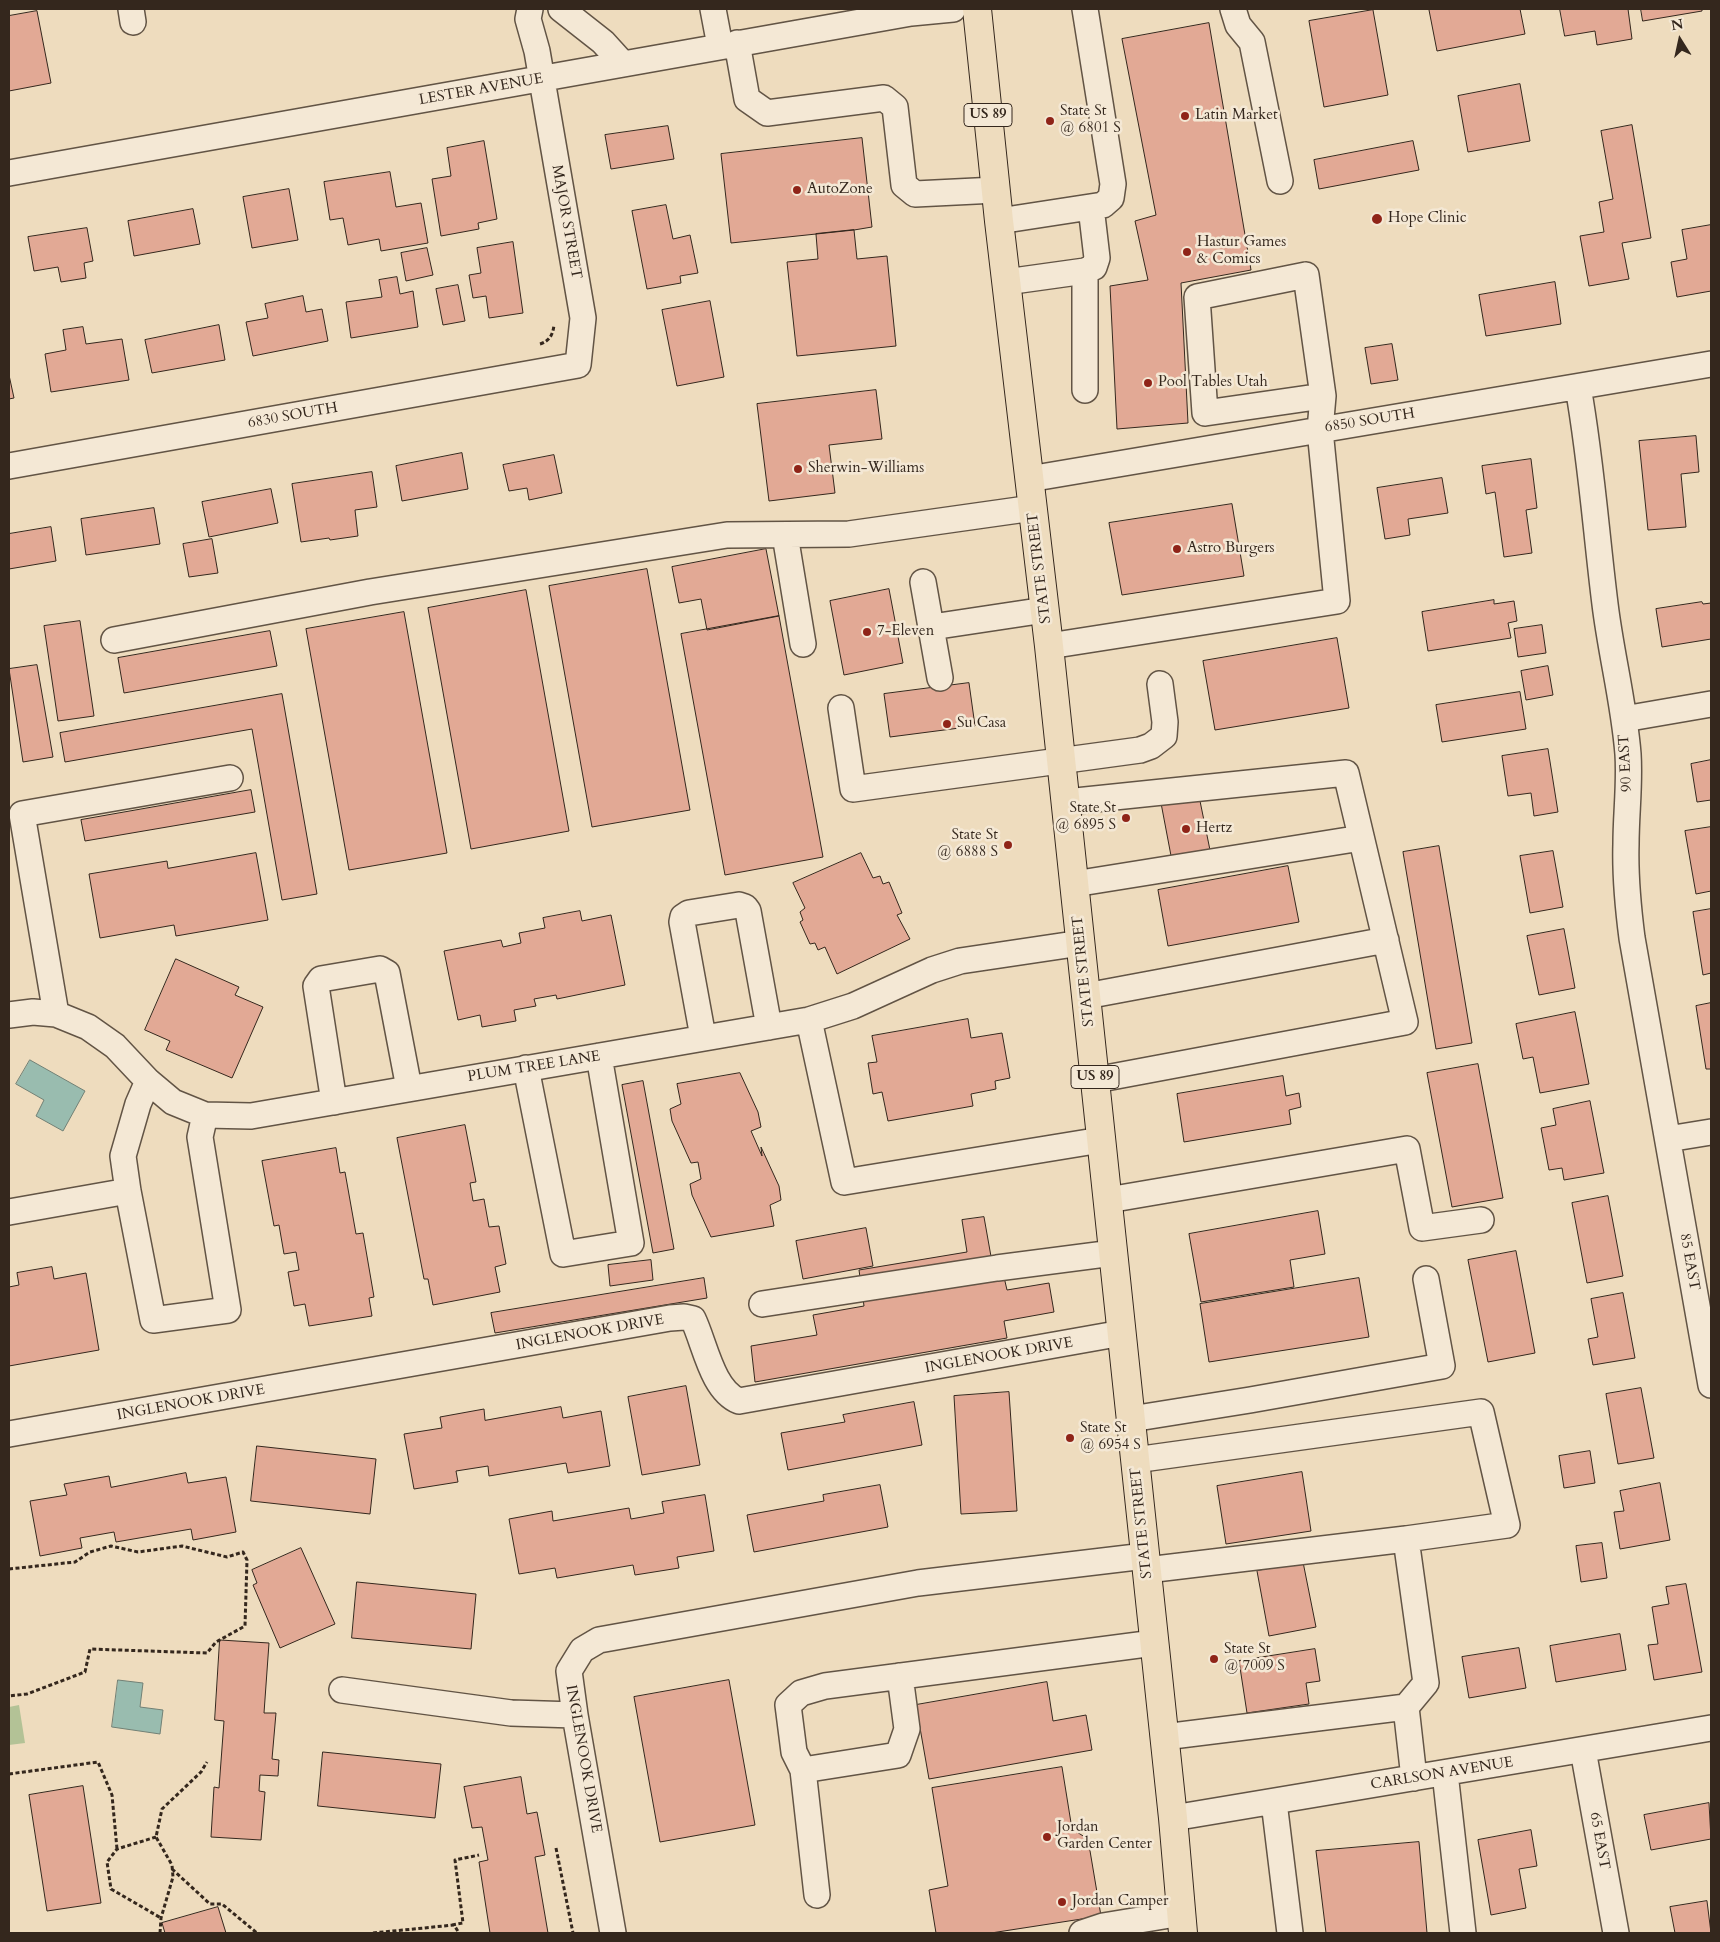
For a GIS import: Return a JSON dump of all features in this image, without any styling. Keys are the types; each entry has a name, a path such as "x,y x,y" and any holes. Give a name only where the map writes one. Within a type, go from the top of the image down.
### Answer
{"main road":[{"name":"STATE STREET","path":"977,9 999,221 1066,802 1183,1923"}],"street":[{"name":"MAJOR STREET","path":"530,9 528,19 537,51 583,318 578,365"},
{"path":"561,9 603,42 623,64"},
{"path":"713,9 729,45 747,99 767,113 884,98 895,107 904,185 915,194 996,190"},
{"name":"LESTER AVENUE","path":"9,173 729,45 847,16 953,9"},
{"path":"999,221 1103,205 1112,198 1113,184 1085,9"},
{"path":"1233,9 1238,25 1252,42 1280,181"},
{"path":"1006,282 1085,271 1094,267 1097,258 1091,207"},
{"path":"1085,271 1085,390"},
{"path":"1049,646 1337,601 1320,430 1323,396 1306,275 1197,297 1205,413 1323,396"},
{"name":"6850 SOUTH","path":"1029,479 1711,364"},
{"name":"6830 SOUTH","path":"9,466 578,365"},
{"name":"90 EAST","path":"1578,387 1594,494 1605,607 1624,719 1629,786 1626,844 1627,894 1632,938 1668,1139"},
{"path":"114,640 370,592 727,535 850,534 1033,508"},
{"path":"786,534 804,644"},
{"path":"923,582 940,678"},
{"path":"932,627 1045,610"},
{"path":"841,708 853,788 1061,762 1140,750 1151,746 1164,736 1165,722 1160,684"},
{"path":"1624,719 1711,704"},
{"path":"1066,802 1346,773 1405,1022 1095,1080"},
{"path":"56,1014 22,814 230,778"},
{"path":"1074,884 1362,838"},
{"path":"703,1037 682,922 689,913 740,905 748,911 769,1027"},
{"path":"1086,996 1386,940"},
{"name":"PLUM TREE LANE","path":"9,1015 34,1012 56,1014 88,1027 115,1046 148,1082 173,1102 205,1115 251,1116 809,1020 853,1006 932,970 960,961 1080,943"},
{"path":"334,1102 316,986 322,979 380,969 387,973 408,1088"},
{"path":"809,1020 844,1182 1102,1140"},
{"path":"526,1068 563,1254 631,1243 599,1056"},
{"path":"148,1082 138,1104 123,1156 153,1320 228,1310 200,1137 205,1115"},
{"path":"1668,1139 1711,1132"},
{"name":"85 EAST","path":"1668,1139 1711,1385"},
{"path":"1108,1200 1407,1149 1422,1228 1481,1220"},
{"path":"9,1212 128,1191"},
{"path":"762,1304 997,1268 1113,1253"},
{"path":"1131,1419 1260,1399 1442,1366 1426,1279"},
{"name":"INGLENOOK DRIVE","path":"9,1434 677,1318 693,1320 712,1369 721,1385 730,1397 739,1401 1122,1333"},
{"name":"INGLENOOK DRIVE","path":"613,1933 569,1671 582,1650 599,1640 918,1583 1406,1539 1507,1525 1481,1412 1135,1460"},
{"path":"1164,1737 1406,1707 1426,1683 1406,1539"},
{"path":"817,1895 804,1770 794,1752 788,1705 800,1693 824,1686 1154,1643"},
{"path":"804,1770 898,1755 907,1729 900,1676"},
{"path":"342,1690 511,1712 575,1715"},
{"path":"1406,1707 1414,1778"},
{"name":"CARLSON AVENUE","path":"1173,1818 1711,1728"},
{"name":"65 EAST","path":"1583,1750 1616,1933"},
{"path":"1445,1773 1463,1933"},
{"path":"1274,1802 1290,1933"},
{"path":"1082,1933 1103,1926 1183,1923"}],"path":[{"path":"532,346 547,342 553,332 555,318"},
{"path":"9,1569 76,1562 90,1552 111,1546 138,1552 182,1546 227,1556 243,1552 247,1560 245,1626 216,1642 207,1653 90,1648 85,1672 27,1694 9,1696"},
{"path":"9,1774 98,1762 112,1795 117,1849"},
{"path":"160,1933 161,1918 173,1877 172,1865 156,1837 162,1809 201,1772 207,1762"},
{"path":"156,1837 117,1849 107,1862 111,1889 161,1918"},
{"path":"556,1848 573,1933"},
{"path":"373,1933 463,1924 455,1860 479,1856"},
{"path":"172,1869 210,1904 222,1904 257,1933"},
{"path":"452,1925 459,1933"}],"shaded area":[{"path":"30,1060 85,1091 63,1131 36,1116 44,1100 16,1084"},
{"path":"118,1680 143,1683 140,1707 163,1710 160,1734 112,1727"},
{"path":"19,1705 25,1743 9,1745 9,1707"}],"building":[{"path":"1520,9 1525,34 1437,51 1429,10"},
{"path":"1560,9 1628,9 1632,39 1597,45 1595,31 1565,36"},
{"path":"1641,9 1702,9 1702,11 1643,21"},
{"path":"1373,10 1388,95 1324,107 1309,21"},
{"path":"37,11 51,83 9,91 9,16"},
{"path":"1209,23 1251,270 1181,283 1188,423 1117,429 1110,286 1148,280 1135,221 1156,215 1122,39"},
{"path":"1520,84 1530,141 1468,152 1458,96"},
{"path":"1632,125 1651,238 1622,243 1629,279 1589,286 1580,236 1604,232 1599,202 1613,199 1601,131"},
{"path":"668,126 674,159 611,169 605,135"},
{"name":"AutoZone","path":"862,138 872,227 731,243 721,154"},
{"path":"484,141 497,219 478,223 479,229 441,236 432,179 451,176 447,148"},
{"path":"1413,141 1419,170 1319,189 1314,160"},
{"path":"390,172 396,207 421,203 428,243 381,251 379,239 348,245 343,218 330,220 324,182"},
{"path":"289,189 298,240 252,248 243,197"},
{"path":"666,205 673,239 690,235 698,273 680,276 681,283 647,289 632,211"},
{"path":"193,209 200,244 134,256 128,221"},
{"path":"1711,225 1711,291 1677,297 1671,262 1687,259 1682,230"},
{"path":"87,228 93,261 84,263 86,278 61,282 58,267 34,271 28,237"},
{"path":"854,230 857,259 887,256 896,346 797,356 787,262 818,259 816,234"},
{"path":"513,242 523,313 489,318 486,296 473,298 469,275 481,273 477,248"},
{"path":"427,248 433,275 406,281 401,253"},
{"path":"397,277 400,294 413,291 418,327 351,338 346,302 382,297 379,280"},
{"path":"1555,282 1561,324 1486,336 1479,295"},
{"path":"458,285 465,321 443,325 436,289"},
{"path":"303,296 306,312 322,309 328,341 253,356 246,322 268,318 265,304"},
{"path":"710,301 724,377 677,386 662,310"},
{"path":"219,325 225,360 152,373 145,340"},
{"path":"83,327 86,344 122,339 129,380 51,392 45,354 66,350 63,330"},
{"path":"1392,344 1398,380 1371,384 1365,348"},
{"path":"9,375 14,398 9,399"},
{"name":"Sherwin-Williams","path":"876,390 882,439 829,445 835,493 769,501 757,404"},
{"path":"1696,436 1699,472 1681,474 1686,527 1648,530 1639,441"},
{"path":"462,453 468,489 402,501 396,466"},
{"path":"554,455 562,493 529,500 527,488 509,491 503,465"},
{"path":"1531,459 1537,508 1526,510 1532,553 1504,557 1495,492 1486,494 1482,466"},
{"path":"372,472 377,507 355,510 358,536 301,542 292,484"},
{"path":"1442,478 1448,513 1408,519 1410,535 1385,539 1377,488"},
{"path":"271,489 278,523 209,537 202,502"},
{"name":"Astro Burgers","path":"1232,504 1244,576 1122,595 1109,523"},
{"path":"154,508 160,544 86,555 81,519"},
{"path":"51,527 56,561 9,569 9,534"},
{"path":"212,539 218,573 189,577 183,544"},
{"path":"766,549 779,616 707,630 701,599 679,603 672,567"},
{"path":"647,569 690,810 592,827 549,586"},
{"name":"7-Eleven","path":"889,589 903,663 844,675 830,601"},
{"path":"526,590 569,831 471,849 428,608"},
{"path":"1494,600 1494,604 1514,601 1517,621 1508,623 1511,638 1428,651 1422,612"},
{"path":"1702,602 1703,604 1711,603 1711,639 1662,647 1656,609"},
{"path":"404,612 447,853 349,870 306,629"},
{"path":"779,616 823,857 725,875 681,634"},
{"path":"80,621 94,716 58,721 44,626"},
{"path":"1542,625 1546,653 1518,657 1514,629"},
{"path":"270,631 277,666 124,693 118,658"},
{"path":"1337,638 1349,708 1215,730 1203,661"},
{"path":"37,665 53,757 23,762 9,669"},
{"path":"1548,666 1553,695 1526,700 1521,671"},
{"path":"969,683 975,726 890,737 884,694"},
{"path":"1520,692 1526,729 1442,742 1436,705"},
{"path":"282,694 317,894 282,900 252,729 65,762 60,733"},
{"path":"1548,749 1558,812 1534,816 1531,793 1508,796 1502,756"},
{"path":"1711,760 1711,800 1697,802 1691,764"},
{"path":"251,790 255,812 85,841 81,820"},
{"name":"Hertz","path":"1199,796 1211,855 1172,861 1161,803"},
{"path":"1711,827 1711,891 1696,894 1685,831"},
{"path":"1439,846 1472,1043 1436,1049 1403,852"},
{"path":"1553,851 1563,907 1530,913 1520,856"},
{"path":"256,853 268,920 176,936 174,925 100,938 89,874 167,861 168,868"},
{"path":"861,853 873,878 880,876 883,884 889,882 902,913 897,915 910,939 837,974 825,947 818,950 815,943 810,944 800,922 803,920 800,912 805,908 793,883"},
{"path":"1288,866 1299,922 1168,946 1158,890"},
{"path":"1711,909 1711,973 1703,975 1693,912"},
{"path":"580,911 582,921 611,915 625,985 557,999 556,995 534,999 536,1006 514,1010 516,1021 482,1027 480,1015 458,1020 444,951 501,940 503,947 521,943 519,933 545,928 543,918"},
{"path":"1564,929 1575,988 1539,995 1527,936"},
{"path":"176,959 239,987 235,995 263,1007 232,1078 166,1050 170,1041 145,1030"},
{"path":"1711,1003 1711,1069 1706,1069 1696,1006"},
{"path":"1575,1012 1589,1084 1540,1093 1533,1057 1523,1059 1516,1024"},
{"path":"968,1019 971,1038 1002,1033 1010,1078 995,1081 996,1089 971,1094 973,1106 888,1121 882,1092 873,1094 868,1063 877,1062 872,1036"},
{"path":"1478,1064 1503,1198 1452,1207 1427,1073"},
{"path":"740,1073 758,1112 761,1127 751,1131 762,1156 761,1147 779,1186 781,1200 770,1205 774,1226 711,1237 692,1195 690,1184 701,1179 698,1162 691,1163 672,1121 670,1109 681,1104 677,1084"},
{"path":"1283,1076 1286,1096 1299,1093 1301,1107 1289,1110 1291,1124 1184,1142 1177,1094"},
{"path":"643,1081 674,1249 653,1253 622,1085"},
{"path":"1590,1101 1604,1173 1564,1180 1562,1168 1549,1170 1541,1128 1556,1125 1553,1109"},
{"path":"465,1125 476,1182 470,1183 473,1201 484,1199 489,1227 499,1226 506,1264 495,1267 500,1292 433,1305 428,1279 424,1279 397,1138"},
{"path":"336,1148 340,1173 345,1172 356,1234 363,1233 374,1297 369,1298 372,1316 309,1326 305,1304 294,1306 288,1272 299,1270 296,1252 284,1254 279,1225 274,1226 262,1161"},
{"path":"1608,1196 1623,1276 1587,1283 1572,1203"},
{"path":"1318,1211 1325,1254 1290,1260 1294,1287 1201,1302 1189,1234"},
{"path":"984,1217 995,1279 1004,1277 1007,1290 1049,1283 1054,1312 1004,1321 1007,1338 755,1382 751,1346 817,1335 813,1315 864,1306 859,1270 967,1252 962,1220"},
{"path":"866,1228 873,1266 803,1279 796,1241"},
{"path":"1516,1251 1535,1353 1488,1362 1468,1260"},
{"path":"651,1260 653,1280 610,1286 608,1265"},
{"path":"52,1267 54,1279 86,1273 99,1350 9,1366 9,1287 19,1285 17,1273"},
{"path":"704,1278 707,1298 495,1333 491,1313"},
{"path":"1359,1278 1369,1337 1209,1362 1200,1304"},
{"path":"1623,1293 1635,1358 1593,1365 1588,1339 1598,1337 1591,1299"},
{"path":"686,1386 700,1465 642,1475 628,1397"},
{"path":"1641,1388 1654,1458 1618,1464 1606,1394"},
{"path":"1009,1392 1017,1511 961,1514 954,1396"},
{"path":"914,1402 922,1445 788,1470 781,1433 845,1422 843,1415"},
{"path":"561,1407 563,1418 601,1411 610,1466 568,1473 566,1463 489,1476 488,1466 456,1471 458,1482 414,1489 404,1434 442,1428 440,1417 484,1409 485,1420"},
{"path":"257,1446 376,1459 370,1514 251,1501"},
{"path":"1590,1451 1595,1483 1564,1488 1559,1456"},
{"path":"1302,1472 1311,1531 1226,1544 1217,1486"},
{"path":"186,1473 188,1483 226,1477 236,1532 193,1540 191,1529 116,1542 114,1532 80,1538 82,1548 40,1556 30,1501 67,1495 64,1484 109,1476 111,1487"},
{"path":"1660,1483 1670,1540 1620,1549 1614,1512 1624,1511 1620,1491"},
{"path":"880,1485 888,1527 754,1552 747,1515 824,1501 823,1495"},
{"path":"705,1495 714,1551 677,1557 679,1568 635,1575 633,1565 557,1578 555,1568 519,1574 509,1519 552,1511 553,1521 629,1508 631,1519 664,1513 662,1502"},
{"path":"1602,1543 1607,1578 1581,1582 1576,1546"},
{"path":"301,1548 335,1624 280,1648 253,1585 257,1583 252,1570"},
{"path":"1303,1562 1316,1627 1269,1636 1257,1571"},
{"path":"357,1582 476,1594 471,1649 352,1638"},
{"path":"1686,1584 1702,1672 1654,1680 1648,1645 1658,1644 1652,1607 1669,1604 1666,1587"},
{"path":"1620,1634 1626,1670 1556,1682 1550,1646"},
{"path":"220,1640 269,1643 264,1713 276,1713 272,1759 279,1760 278,1776 260,1775 259,1791 265,1792 261,1840 211,1837 214,1787 219,1788 224,1721 215,1720"},
{"path":"1519,1648 1526,1688 1469,1698 1462,1657"},
{"path":"1315,1649 1320,1681 1306,1683 1309,1704 1247,1713 1239,1661"},
{"path":"729,1680 755,1825 660,1842 634,1697"},
{"path":"1047,1682 1053,1721 1086,1715 1092,1750 929,1779 916,1705"},
{"path":"323,1752 441,1764 435,1818 318,1806"},
{"path":"1062,1767 1072,1829 1088,1839 1101,1916 991,1933 936,1933 929,1890 948,1886 932,1788"},
{"path":"521,1777 527,1814 537,1812 545,1855 535,1857 548,1933 490,1933 479,1862 488,1860 482,1827 472,1828 464,1787"},
{"path":"83,1786 101,1903 47,1911 29,1795"},
{"path":"1709,1803 1711,1839 1651,1850 1644,1815"},
{"path":"1531,1830 1537,1866 1519,1869 1526,1908 1491,1915 1478,1840"},
{"path":"1419,1842 1427,1933 1326,1933 1316,1851"},
{"path":"1707,1901 1711,1933 1675,1933 1670,1907"},
{"path":"218,1907 226,1933 165,1933 162,1923"}],"place":[{"name":"Latin Market","path":"1185,116"},
{"name":"State St @ 6801 S","path":"1050,121"},
{"name":"AutoZone","path":"797,190"},
{"name":"Hope Clinic","path":"1377,219"},
{"name":"Hastur Games & Comics","path":"1187,252"},
{"name":"Pool Tables Utah","path":"1148,383"},
{"name":"Sherwin-Williams","path":"798,469"},
{"name":"Astro Burgers","path":"1177,549"},
{"name":"7-Eleven","path":"867,632"},
{"name":"Su Casa","path":"947,724"},
{"name":"State St @ 6895 S","path":"1126,818"},
{"name":"Hertz","path":"1186,829"},
{"name":"State St @ 6888 S","path":"1008,845"},
{"name":"State St @ 6954 S","path":"1070,1438"},
{"name":"State St @ 7009 S","path":"1214,1659"},
{"name":"Jordan Garden Center","path":"1047,1837"},
{"name":"Jordan Camper","path":"1062,1902"}]}
